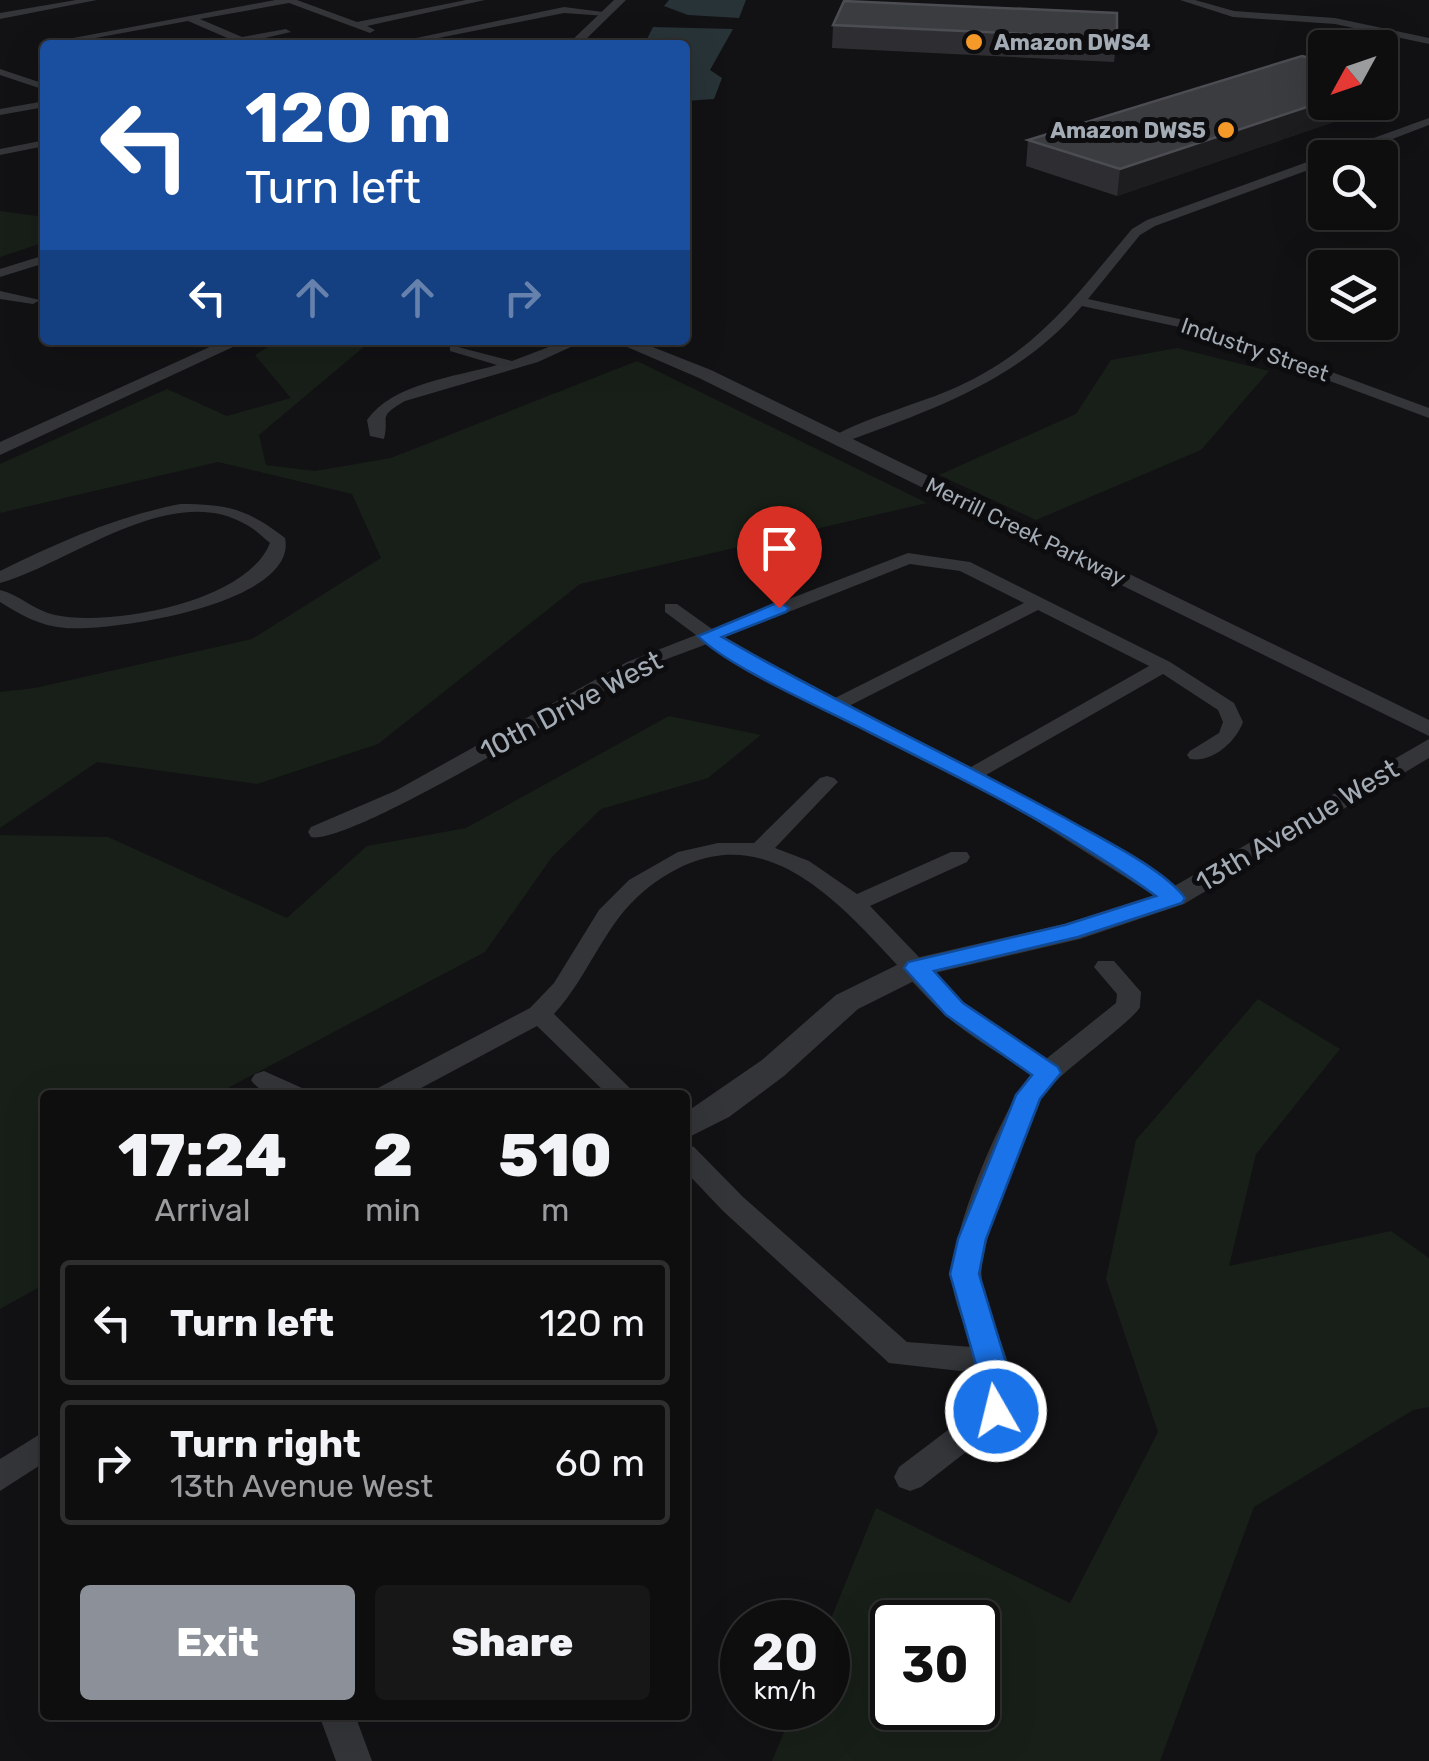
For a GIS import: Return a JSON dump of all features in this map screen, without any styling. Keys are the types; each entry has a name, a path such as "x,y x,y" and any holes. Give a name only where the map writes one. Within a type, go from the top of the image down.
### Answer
{"street":[{"path":"0,16 92,0"},
{"path":"68,40 290,0 388,40"},
{"path":"356,25 480,0"},
{"path":"578,40 620,0"},
{"path":"1185,0 1233,14 1335,21 1429,40"},
{"path":"409,40 564,10 606,13"},
{"path":"188,18 240,40"},
{"path":"258,40 286,32"},
{"path":"0,72 40,85"},
{"path":"0,112 40,105"},
{"path":"1378,140 1429,122"},
{"path":"1,152 40,144"},
{"path":"836,440 978,382 1016,361 1043,341 1136,232 1151,222 1308,165"},
{"path":"0,273 40,261"},
{"path":"0,295 33,300"},
{"name":"Industry Street","path":"1076,301 1197,327 1429,413"},
{"path":"0,450 229,345"},
{"path":"378,436 375,420 384,407 400,398 564,345"},
{"name":"Merrill Creek Parkway","path":"632,345 705,374 1429,729"},
{"path":"455,348 509,364"},
{"path":"0,578 116,524 146,516 208,508 256,520 279,542 274,559 233,592 125,619 50,620 0,595"},
{"name":"10th Drive West","path":"319,832 403,796 634,666 884,564 908,558 942,560 964,566 1038,603"},
{"path":"832,707 1038,603 1164,666 1227,707 1233,722 1228,736 1197,755"},
{"path":"671,608 707,636 832,707 971,775 1112,853 1174,898"},
{"path":"971,775 1164,666"},
{"name":"13th Avenue West","path":"690,1124 718,1109 773,1068 847,1002 916,968 1070,932 1174,898 1429,746"},
{"path":"760,850 828,782"},
{"path":"396,1090 540,1014 563,989 606,915 637,885 686,857 718,850 760,850 801,866 855,904 954,1009 1048,1073"},
{"path":"855,904 958,857"},
{"path":"910,1477 996,1411 998,1389 964,1274 968,1256 1029,1095 1048,1073 1128,1006 1129,992 1106,967"},
{"path":"540,1014 619,1090"},
{"path":"264,1080 284,1090"},
{"path":"690,1159 733,1204 900,1354 988,1361"},
{"path":"0,1477 40,1449"},
{"path":"339,1720 354,1761"}],"shaded area":[{"path":"669,0 746,0 739,18 688,15 664,6"},
{"path":"653,27 733,29 710,70 722,78 714,99 690,101 690,40 646,40"},
{"path":"0,211 40,216 40,244 0,257"},
{"path":"271,345 366,345 259,435 266,465 315,471 391,458 637,361 927,503 580,584 378,744 257,784 97,762 0,828 0,692 35,688 252,639 381,558 352,494 218,462 0,513 0,464 167,389 227,416 291,398 255,355"},
{"path":"1177,348 1269,371 1201,450 1036,520 939,475 1076,414 1111,360"},
{"path":"669,716 761,735 708,778 601,809 552,857 485,952 224,1090 40,1090 40,1287 0,1309 0,835 108,837 287,918 367,846 466,828"},
{"path":"1258,999 1340,1049 1256,1154 1229,1266 1391,1231 1429,1258 1429,1407 1413,1410 1254,1507 1160,1761 772,1761 785,1730 850,1730 850,1600 839,1600 876,1508 1070,1603 1158,1432 1106,1279 1136,1140"}],"building":[{"path":"844,1 1117,13 1117,38 833,25"},
{"path":"1302,56 1308,58 1308,107 1120,169 1028,140"}],"place":[{"name":"Amazon DWS4","path":"974,42"},
{"name":"Amazon DWS5","path":"1226,130"}],"route":[{"path":"779,608 707,636 784,682 971,775 1112,853 1174,898 1070,932 916,968 954,1009 1048,1073 1029,1095 972,1239 964,1274 998,1389 996,1411"}]}
